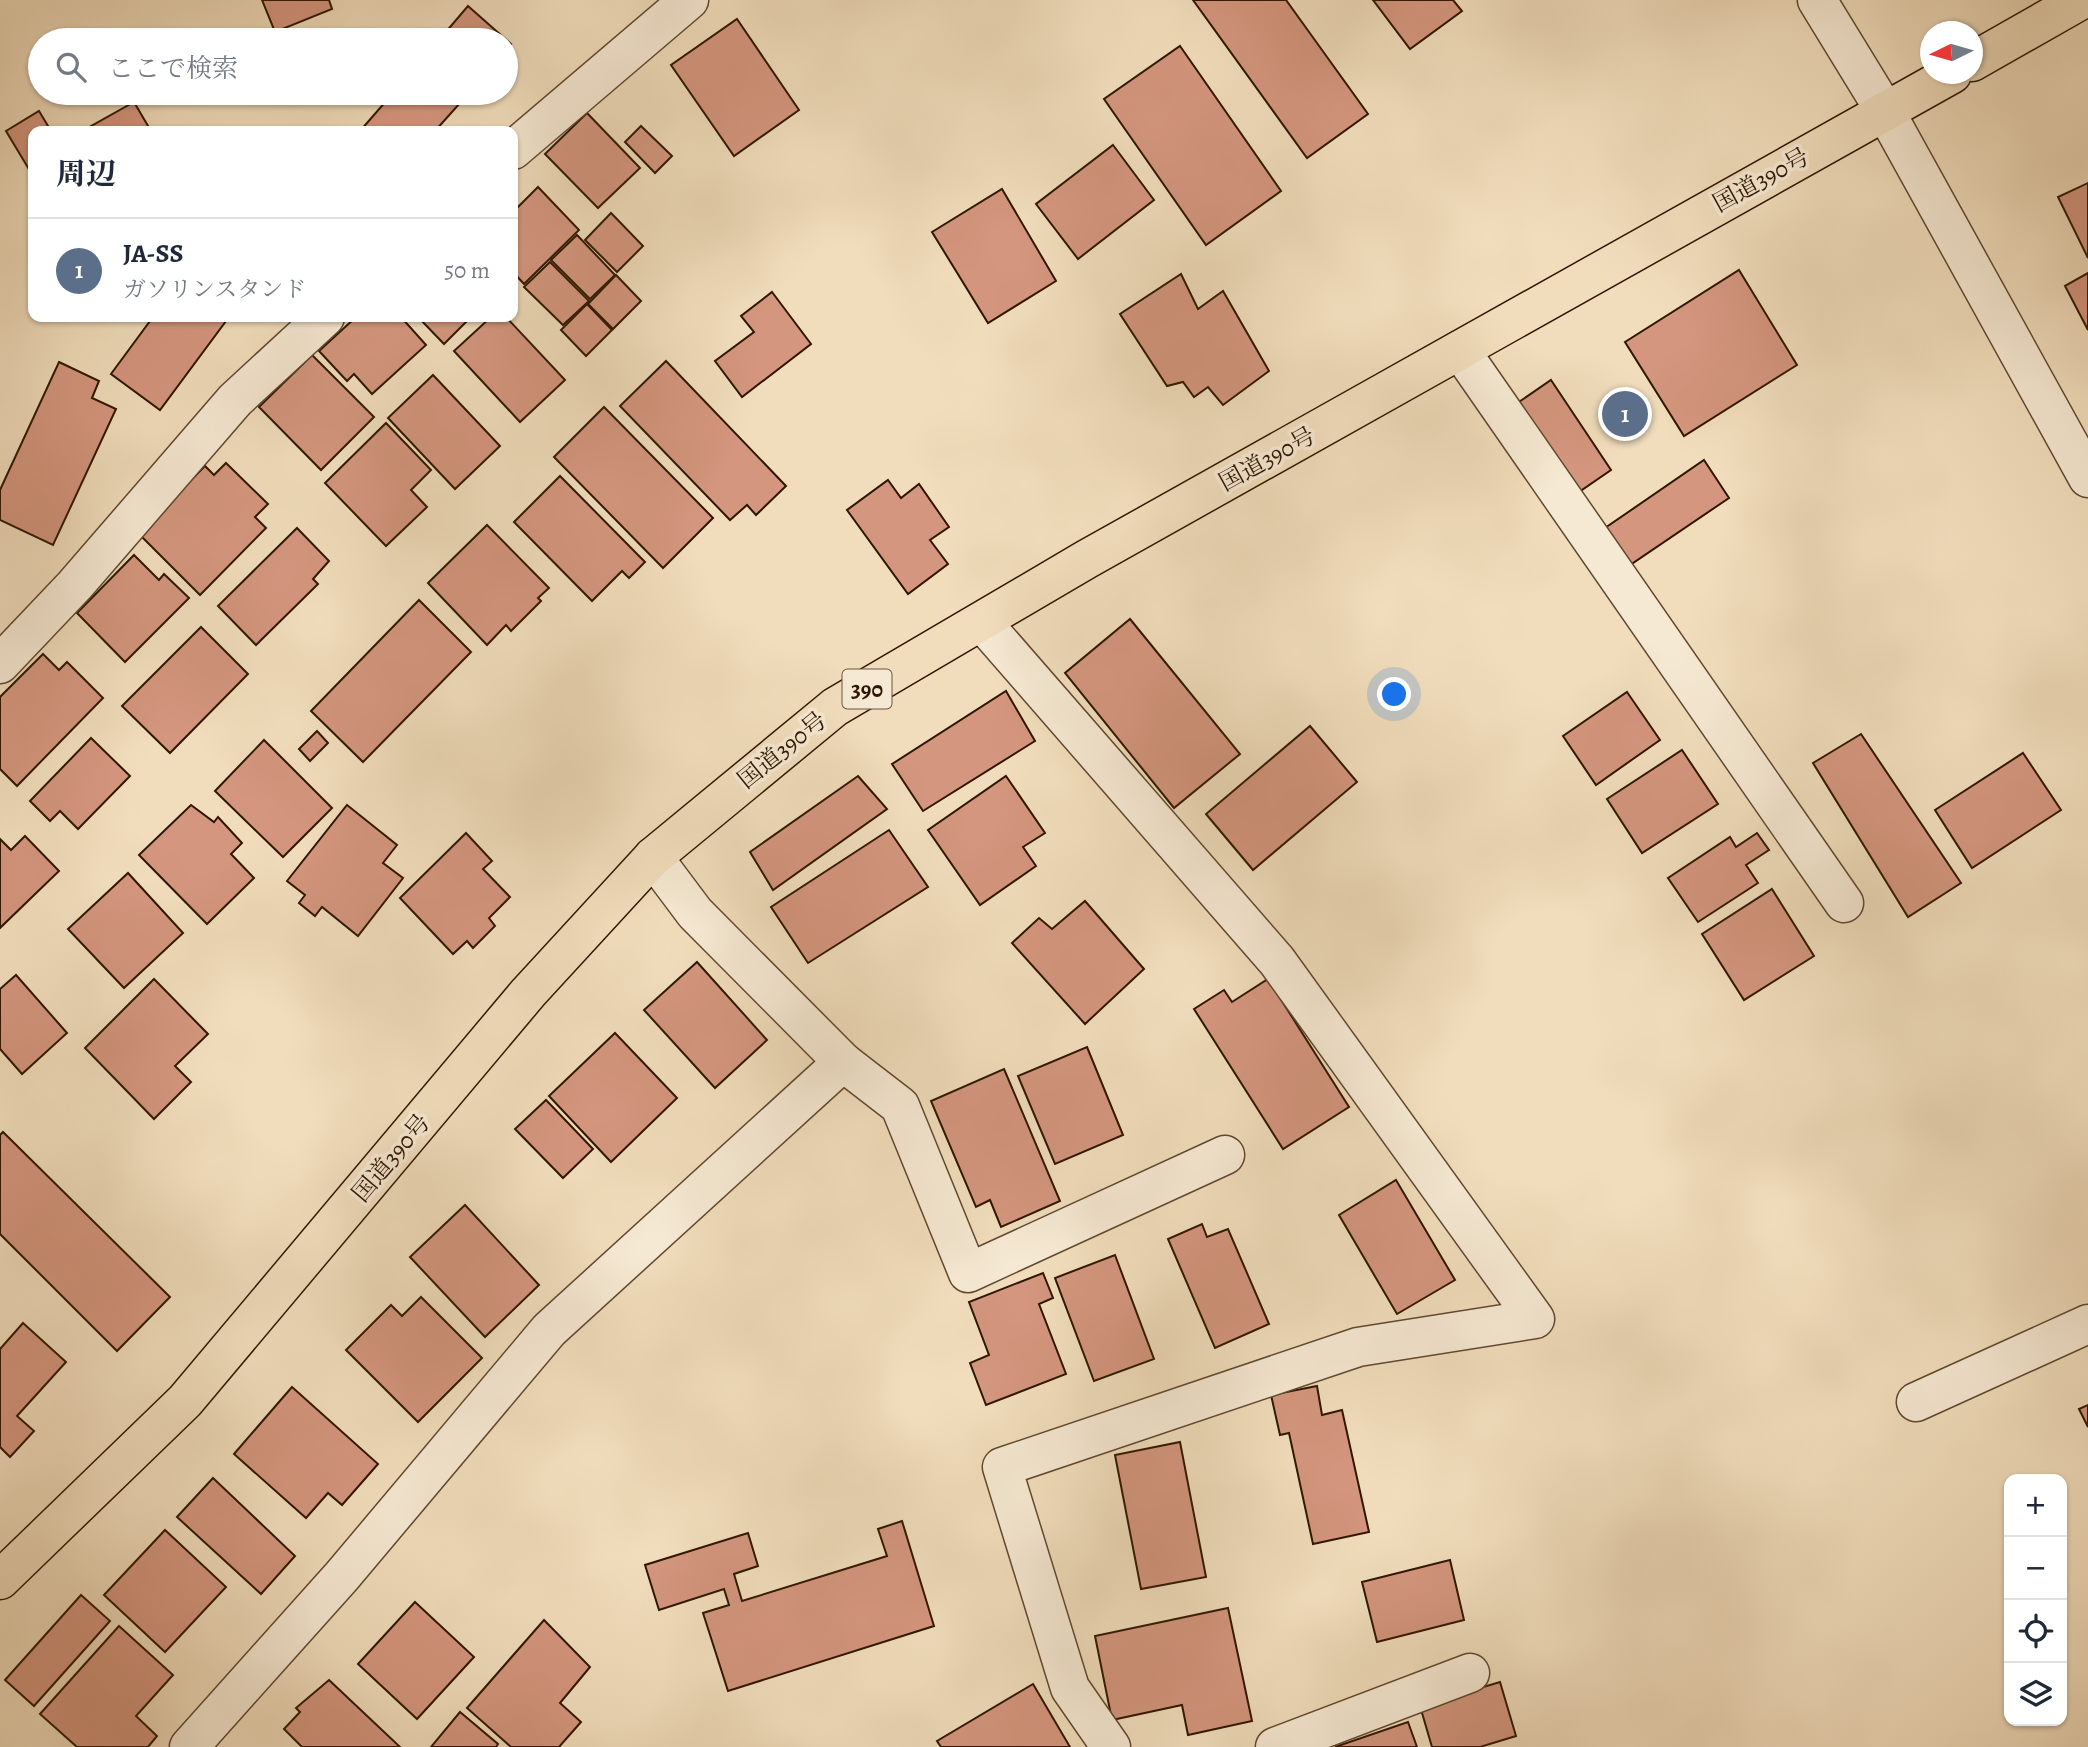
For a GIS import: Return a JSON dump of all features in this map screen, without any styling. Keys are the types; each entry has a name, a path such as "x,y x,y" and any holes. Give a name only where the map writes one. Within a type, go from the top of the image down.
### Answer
{"highway":[{"path":"1983,56 2081,0"},
{"name":"国道390号","path":"0,1580 185,1401 528,993 653,857 835,707 1087,559 1934,84"}],"street":[{"path":"518,146 689,0"},
{"path":"1817,0 1885,111 2088,478"},
{"path":"0,664 75,585 235,400 320,322"},
{"path":"1460,350 1844,903"},
{"path":"982,622 1277,961 1535,1319 1358,1347 1002,1467 1070,1688 1111,1747"},
{"path":"653,857 695,913 843,1062 900,1105 968,1273 1225,1155"},
{"path":"189,1747 342,1576 549,1330 843,1062"},
{"path":"1916,1402 2088,1324"},
{"path":"1275,1747 1470,1673"}],"building":[{"path":"262,0 329,0 332,9 285,28 273,28"},
{"path":"1193,0 1286,0 1368,114 1307,158"},
{"path":"1373,0 1453,0 1462,11 1410,49"},
{"path":"468,6 493,28 449,28"},
{"path":"737,19 799,110 734,156 671,65"},
{"path":"1180,46 1281,191 1206,245 1104,99"},
{"path":"129,105 136,105 148,126 91,126"},
{"path":"383,105 458,105 439,126 364,126"},
{"path":"39,111 48,126 28,126 28,168 6,131"},
{"path":"587,113 640,168 598,208 545,154"},
{"path":"641,126 672,156 655,173 625,142"},
{"path":"1113,145 1154,200 1078,259 1036,204"},
{"path":"2088,183 2088,258 2058,197"},
{"path":"538,187 579,230 524,284 518,277 518,207"},
{"path":"1002,189 1056,281 988,323 932,232"},
{"path":"611,213 643,246 617,272 585,240"},
{"path":"577,235 615,275 590,299 551,260"},
{"path":"550,262 589,301 563,325 524,287"},
{"path":"1739,270 1797,365 1684,436 1625,342"},
{"path":"2088,273 2088,330 2065,286"},
{"path":"1181,274 1198,309 1223,291 1269,371 1223,405 1208,387 1194,397 1183,382 1167,386 1120,314"},
{"path":"616,275 641,301 613,329 588,304"},
{"path":"772,292 811,344 742,397 715,361 754,332 741,316"},
{"path":"587,304 612,330 586,356 561,330"},
{"path":"149,322 225,322 160,410 111,374"},
{"path":"351,322 405,322 426,345 372,394 354,374 347,381 319,351"},
{"path":"423,322 466,322 444,344"},
{"path":"486,322 511,322 565,380 520,422 454,351"},
{"path":"312,355 374,417 321,470 259,407"},
{"path":"666,361 786,486 756,515 747,505 730,520 620,406"},
{"path":"59,362 99,381 92,398 116,409 53,545 0,520 0,490"},
{"path":"433,375 500,446 455,489 388,418"},
{"path":"1551,380 1611,470 1576,494 1516,404"},
{"path":"604,407 713,518 663,568 554,457"},
{"path":"386,423 431,470 411,490 427,507 386,546 325,483"},
{"path":"1704,460 1729,498 1630,565 1605,528"},
{"path":"226,463 268,504 255,517 266,528 200,595 138,533 205,466 214,475"},
{"path":"560,476 645,562 629,578 622,571 592,601 514,522"},
{"path":"888,480 901,498 919,484 949,527 930,540 948,564 908,594 847,510"},
{"path":"487,525 549,588 538,598 541,601 511,631 506,625 487,645 428,583"},
{"path":"297,528 329,561 313,579 318,584 256,645 218,606"},
{"path":"134,555 159,580 164,574 189,598 125,662 77,613"},
{"path":"419,600 471,652 363,762 311,711"},
{"path":"1130,619 1240,754 1174,808 1065,673"},
{"path":"201,627 248,674 170,753 122,706"},
{"path":"43,654 59,670 67,662 103,698 17,786 0,769 0,697"},
{"path":"1006,691 1035,741 923,811 892,764"},
{"path":"1627,692 1660,740 1596,785 1563,736"},
{"path":"1310,726 1357,782 1253,870 1206,814"},
{"path":"317,731 328,743 310,761 299,749"},
{"path":"1861,734 1961,883 1908,917 1813,763"},
{"path":"91,738 130,776 78,829 60,811 50,821 30,801"},
{"path":"264,740 332,808 283,857 215,791"},
{"path":"1682,750 1718,804 1642,853 1607,799"},
{"path":"2023,753 2061,810 1972,868 1935,810"},
{"path":"858,776 887,809 773,890 750,852"},
{"path":"1006,776 1045,833 1023,847 1036,866 980,905 928,830"},
{"path":"191,805 214,822 218,817 242,843 231,854 254,878 207,924 139,855"},
{"path":"347,805 397,845 383,863 403,878 358,936 322,907 315,916 299,903 305,895 287,881"},
{"path":"889,830 928,887 808,963 771,907"},
{"path":"466,833 492,861 483,869 510,897 489,918 495,926 473,948 467,941 453,954 400,898"},
{"path":"1757,833 1769,850 1746,865 1758,883 1698,922 1668,878 1730,837 1736,847"},
{"path":"25,836 59,871 0,928 0,839 11,850"},
{"path":"128,873 183,933 124,988 68,929"},
{"path":"1772,889 1814,956 1744,1000 1702,934"},
{"path":"1085,901 1144,969 1085,1024 1012,943 1039,918 1052,929"},
{"path":"697,962 767,1040 715,1088 644,1010"},
{"path":"16,975 67,1033 22,1074 0,1049 0,989"},
{"path":"154,979 208,1034 175,1066 191,1082 154,1119 85,1048"},
{"path":"1268,979 1349,1107 1283,1149 1194,1009 1224,990 1232,1002"},
{"path":"615,1033 677,1098 611,1162 549,1096"},
{"path":"1087,1047 1123,1135 1055,1164 1018,1076"},
{"path":"1004,1069 1060,1201 1001,1227 990,1200 976,1207 931,1101"},
{"path":"546,1100 593,1149 563,1178 515,1129"},
{"path":"3,1132 170,1297 117,1351 0,1234 0,1135"},
{"path":"1396,1180 1455,1280 1397,1314 1339,1215"},
{"path":"465,1205 539,1285 485,1337 410,1257"},
{"path":"1202,1224 1207,1237 1228,1229 1269,1324 1215,1348 1168,1239"},
{"path":"1115,1255 1154,1359 1094,1381 1055,1278"},
{"path":"1043,1273 1053,1298 1039,1304 1066,1374 986,1405 970,1363 989,1355 969,1302"},
{"path":"421,1297 482,1358 418,1422 346,1350 391,1305 402,1316"},
{"path":"23,1323 66,1362 17,1416 34,1431 10,1457 0,1447 0,1349"},
{"path":"1317,1386 1322,1415 1342,1410 1369,1532 1313,1544 1289,1433 1280,1435 1271,1395"},
{"path":"292,1387 378,1464 342,1505 328,1493 306,1518 234,1454"},
{"path":"2088,1405 2088,1427 2079,1409"},
{"path":"1180,1442 1206,1577 1141,1589 1115,1455"},
{"path":"213,1478 295,1556 261,1594 177,1517"},
{"path":"902,1521 934,1626 728,1691 703,1613 729,1605 724,1589 659,1610 645,1565 748,1533 758,1566 734,1574 742,1601 887,1556 878,1529"},
{"path":"165,1530 226,1587 165,1652 104,1595"},
{"path":"1450,1560 1464,1620 1377,1642 1362,1582"},
{"path":"81,1595 110,1621 34,1706 5,1680"},
{"path":"415,1602 474,1657 417,1719 358,1664"},
{"path":"1228,1608 1252,1721 1188,1735 1182,1705 1112,1720 1095,1636"},
{"path":"544,1620 590,1667 560,1703 581,1722 559,1747 511,1747 467,1708"},
{"path":"119,1626 173,1675 136,1716 157,1736 148,1747 77,1747 40,1714"},
{"path":"329,1680 400,1747 302,1747 284,1729 300,1712 296,1708"},
{"path":"1500,1682 1516,1736 1480,1747 1432,1747 1420,1706"},
{"path":"1033,1684 1070,1747 941,1747 937,1741"},
{"path":"460,1712 498,1744 496,1747 431,1747"},
{"path":"1408,1722 1417,1747 1335,1747"}],"place":[{"name":"JA-SS","path":"1625,414"}]}
